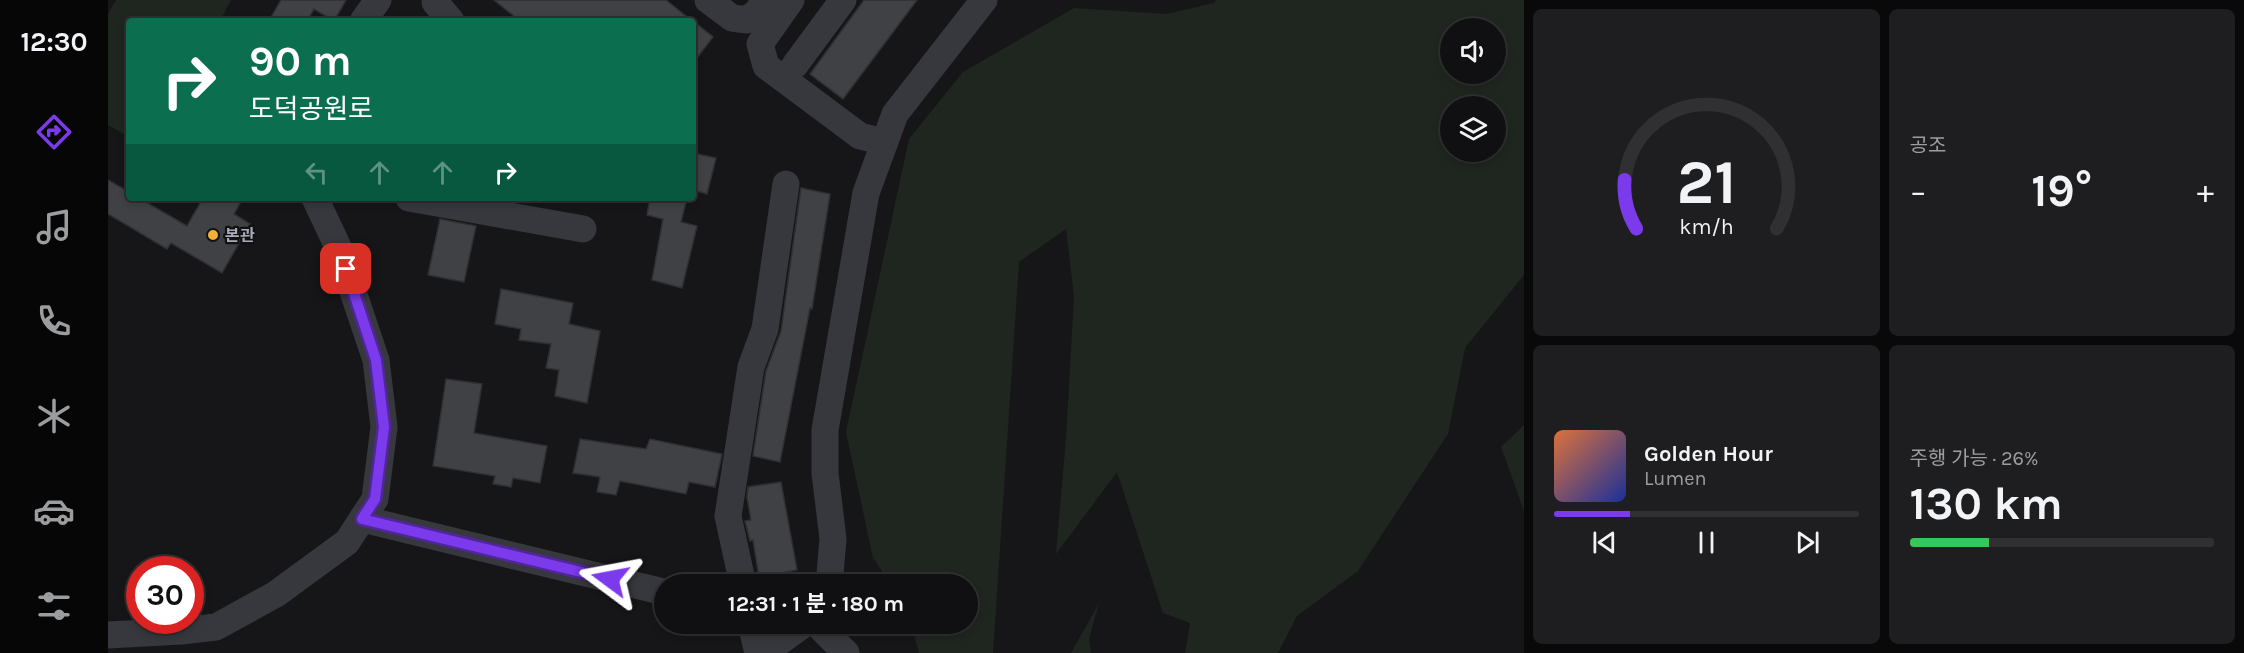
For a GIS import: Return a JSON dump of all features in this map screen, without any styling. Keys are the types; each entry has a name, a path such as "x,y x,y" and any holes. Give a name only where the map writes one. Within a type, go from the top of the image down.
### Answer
{"street":[{"path":"365,18 378,0"},
{"path":"437,0 435,2 448,18"},
{"path":"708,0 732,18 747,20 766,0"},
{"path":"791,0 760,44 766,66 860,136 884,142"},
{"path":"795,65 843,0"},
{"path":"830,574 833,539 825,473 825,430 866,193 895,114 984,0"},
{"path":"741,574 728,516 751,367 765,329 786,184"},
{"path":"108,635 181,632 216,627 276,594 347,542 375,499 384,427 376,360 338,247 316,201"},
{"path":"426,201 583,229"},
{"path":"362,519 654,590"},
{"path":"754,634 758,653"},
{"path":"764,653 790,634"},
{"path":"827,634 846,653"}],"shaded area":[{"path":"116,0 231,0 222,18 126,18 126,135 108,125 108,14"},
{"path":"1216,0 1524,0 1524,275 1465,348 1448,434 1358,571 1297,616 1278,653 1185,653 1190,623 1163,613 1117,472 1056,554 1066,438 1074,297 1066,229 1019,262 993,653 919,653 914,634 978,634 978,574 884,574 873,558 846,432 909,139 963,72 1074,8 1166,14 1214,3"},
{"path":"1524,425 1524,511 1501,447"},
{"path":"1099,603 1089,639 1091,653 1071,653"}],"building":[{"path":"281,0 346,0 336,18 329,18 314,9 309,18 271,18"},
{"path":"494,0 666,0 688,18 516,18"},
{"path":"864,0 917,0 843,99 810,74"},
{"path":"696,23 713,37 696,59"},
{"path":"696,154 716,158 707,194 696,191"},
{"path":"108,180 126,190 126,201 144,201 187,226 201,201 241,201 234,214 250,224 222,273 171,243 167,249 108,214"},
{"path":"801,188 830,194 812,309 810,308 780,462 753,456 766,371 781,331"},
{"path":"649,201 686,201 681,222 697,226 682,288 652,280 663,219 647,215"},
{"path":"440,219 476,226 464,282 428,275"},
{"path":"501,289 573,303 569,324 600,331 587,403 555,396 559,370 546,368 551,344 519,340 521,329 495,324"},
{"path":"446,379 482,384 474,433 547,446 540,483 513,478 511,487 493,484 495,476 433,466"},
{"path":"580,439 646,449 650,439 722,454 715,487 689,482 686,494 620,481 616,495 597,492 600,477 573,473"},
{"path":"781,482 797,570 759,574 753,540 750,541 745,521 751,520 747,497 748,487"}],"place":[{"name":"본관","path":"213,235"}],"route":[{"path":"346,269 376,360 384,427 375,499 362,519 610,579"}]}
